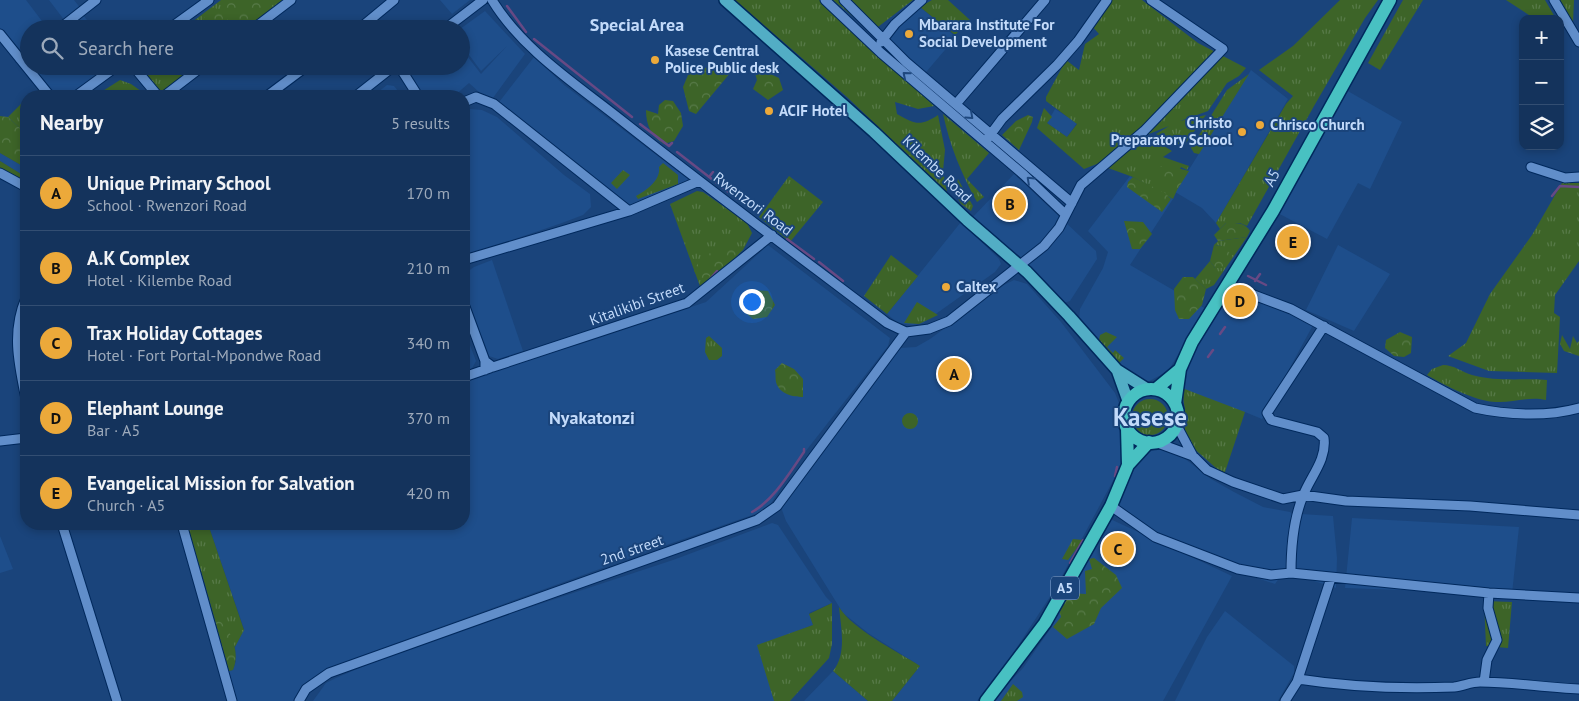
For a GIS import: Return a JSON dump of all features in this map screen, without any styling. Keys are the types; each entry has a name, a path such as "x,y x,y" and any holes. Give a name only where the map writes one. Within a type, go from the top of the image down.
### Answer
{"highway":[{"name":"A5","path":"986,701 1045,623 1111,506 1128,465 1152,442 1164,439 1176,424 1178,414 1175,404 1180,369 1192,342 1246,256 1390,0"},
{"name":"A5","path":"1128,401 1133,396 1151,389 1180,369"},
{"name":"Kilembe Road","path":"1151,389 1167,394 1175,404"},
{"name":"Kilembe Road","path":"1127,428 1124,419 1128,401"},
{"name":"A5","path":"1127,428 1128,465"},
{"path":"1127,428 1132,436 1152,442"}],"main road":[{"name":"Kilembe Road","path":"725,0 874,132 967,220 1018,264 1050,295 1117,370 1151,389"},
{"name":"Kilembe Road","path":"1117,370 1128,401"}],"street":[{"path":"70,20 96,0"},
{"path":"181,20 209,0"},
{"path":"265,20 291,0"},
{"path":"370,20 394,0"},
{"path":"457,20 483,0"},
{"name":"Rwenzori Road","path":"492,0 506,20 565,76 887,323 906,332"},
{"path":"825,0 876,48 1072,203"},
{"path":"844,0 883,39 956,104 1065,214"},
{"path":"876,48 895,24 922,0"},
{"path":"956,104 1045,0"},
{"path":"988,138 1002,119 1057,66 1078,41 1107,0"},
{"path":"906,332 929,330 949,321 1018,264 1044,246 1059,228 1080,185 1144,131 1223,49 1166,3 1151,0"},
{"path":"1554,0 1579,42"},
{"path":"0,34 20,59"},
{"path":"33,75 45,90"},
{"path":"84,90 105,75"},
{"path":"140,75 153,90"},
{"path":"172,90 191,75"},
{"path":"274,90 295,75"},
{"path":"364,90 383,75"},
{"path":"405,75 414,90"},
{"path":"470,100 476,97 494,104 629,211"},
{"path":"1531,166 1564,178 1579,178"},
{"path":"0,173 20,184"},
{"path":"470,258 629,211 699,180"},
{"name":"Kitalikibi Street","path":"470,374 488,366 687,303 772,236"},
{"path":"1227,285 1291,309 1474,408 1522,413 1568,411 1579,408"},
{"path":"20,318 16,352 20,371"},
{"path":"470,320 488,366"},
{"path":"1292,573 1292,535 1303,496 1319,465 1325,446 1324,438 1317,432 1271,420 1267,413 1324,326"},
{"name":"2nd street","path":"299,701 306,689 329,672 757,520 777,506 906,332"},
{"path":"1176,424 1193,456 1207,470 1266,495 1283,499 1303,496 1346,501 1470,506 1579,515"},
{"path":"0,441 20,439"},
{"path":"1152,442 1193,456"},
{"path":"1111,506 1156,537 1238,569 1271,575 1292,573 1489,593 1579,598"},
{"path":"64,530 116,701"},
{"path":"184,530 232,701"},
{"path":"1285,701 1298,679 1331,578"},
{"path":"1484,682 1487,660 1497,640 1488,608 1489,593"},
{"path":"1298,679 1337,685 1400,687 1515,682 1546,688 1579,689"}],"shaded area":[{"path":"0,0 26,0 41,20 20,20 19,54 0,32"},
{"path":"49,0 74,0 81,9 64,20"},
{"path":"440,0 470,0 452,14"},
{"path":"920,7 956,37 921,78 885,45 893,29"},
{"path":"485,11 525,54 490,102 469,83 461,90 415,90 408,81 408,75 470,75 470,60 481,74 507,46 481,71 470,56 470,22"},
{"path":"83,15 87,20 77,20"},
{"path":"534,57 564,85 688,179 684,183 630,205 496,106"},
{"path":"1251,70 1288,99 1216,223 1202,208 1175,192"},
{"path":"39,75 102,75 78,90 53,90"},
{"path":"387,85 394,86 397,90 381,90"},
{"path":"1346,90 1402,122 1370,189 1358,183 1327,239 1274,211"},
{"path":"470,109 482,110 497,117 564,175 590,194 591,207 583,215 470,254"},
{"path":"1055,109 1077,123 1067,137 1047,123"},
{"path":"0,153 20,165 20,173 0,161"},
{"path":"1014,174 1096,251 1097,259 1070,301 1061,304 972,218"},
{"path":"1130,176 1173,199 1130,265 1206,309 1168,371 1144,384 1125,379 1079,321 1080,309 1103,268 1108,252 1088,231"},
{"path":"961,222 999,259 1001,264 995,272 923,323 913,325 898,323 887,314"},
{"path":"768,245 890,338 888,346 798,461 768,508 355,658 327,671 304,701 231,701 184,530 189,530 229,671 233,670 236,661 235,647 244,629 210,530 470,530 470,378 510,363 581,344 706,302"},
{"path":"1338,245 1390,274 1354,331 1306,310"},
{"path":"492,260 523,351 498,359 489,356 470,306 470,270"},
{"path":"1014,280 1027,284 1061,322 1115,393 1119,403 1117,425 1122,437 1123,462 1055,589 1008,661 977,701 892,701 920,666 868,633 843,613 786,521 782,510 783,502 900,348 916,347 930,339 1004,285"},
{"path":"1228,291 1284,304 1312,322 1312,327 1262,419 1245,412 1223,413 1182,388 1183,377 1201,337"},
{"path":"470,345 476,361 470,370"},
{"path":"1154,450 1166,450 1180,455 1211,479 1234,492 1263,507 1290,512 1293,515 1286,568 1275,584 1242,573 1110,511 1133,466 1144,454"},
{"path":"1301,514 1333,516 1337,558 1336,588 1292,574 1295,537"},
{"path":"1106,517 1232,576 1163,701 992,701 1023,668 1051,628"},
{"path":"1352,518 1519,527 1512,594 1345,588"},
{"path":"772,523 778,525 826,597 832,603 809,613 813,625 797,631 780,701 313,701 326,683 404,649 673,560"},
{"path":"0,536 13,569 0,573"},
{"path":"1225,611 1294,666 1294,673 1278,701 1175,701 1207,637"},
{"path":"833,671 868,701 804,701"}],"green space":[{"path":"221,0 285,0 259,20 195,20"},
{"path":"226,0 271,0 271,6 256,20 228,20 220,8"},
{"path":"735,0 821,0 934,106 918,109 895,102 897,114 913,122 922,123 938,115 945,150 943,171 947,192 847,97"},
{"path":"833,0 913,0 874,30 862,24"},
{"path":"932,0 948,0 970,20 955,35 920,7"},
{"path":"1110,0 1142,0 1198,43 1246,68 1239,76 1227,83 1208,111 1180,121 1206,115 1185,144 1178,144 1156,134 1169,126 1121,145 1102,162 1084,169 1037,128 1044,108 1052,117 1047,123 1067,137 1077,124 1046,101 1046,97 1066,60 1079,70 1085,44 1099,34 1091,25"},
{"path":"1340,0 1378,0 1365,18 1247,226 1240,223 1226,223 1220,229 1216,223 1286,104 1293,96 1259,70 1293,46"},
{"path":"1403,0 1423,0 1380,70 1368,63"},
{"path":"1506,0 1545,0 1554,15 1529,15"},
{"path":"1557,0 1574,0 1573,23"},
{"path":"214,7 222,13 223,20 203,20"},
{"path":"726,65 736,66 696,114 689,111 683,87 688,75 710,66 717,69"},
{"path":"758,68 779,78 783,90 768,100 753,89 757,80 755,73"},
{"path":"1249,74 1199,154 1194,153 1191,148 1227,90"},
{"path":"145,75 184,75 164,90 158,90"},
{"path":"120,80 140,90 104,90"},
{"path":"665,100 673,101 681,113 683,126 674,141 664,144 650,130 646,110 658,114 659,105"},
{"path":"20,105 20,128 8,117"},
{"path":"943,114 989,153 967,179 984,197 977,202 957,159"},
{"path":"1028,115 1033,117 1032,122 1019,150 1002,135 1016,121"},
{"path":"0,116 8,117 20,128 20,165 0,153"},
{"path":"1154,140 1172,151 1163,157 1189,166 1187,170 1181,167 1171,190 1177,190 1173,199 1133,177 1108,168 1124,153"},
{"path":"0,161 20,173 20,185 0,177"},
{"path":"663,163 678,175 678,184 638,199 636,196 649,188 656,180 659,167"},
{"path":"1169,166 1189,171 1177,190 1171,190 1158,179 1155,167"},
{"path":"623,170 630,175 617,189 611,183"},
{"path":"789,176 823,202 790,242 759,217"},
{"path":"1133,177 1165,193 1171,199 1162,212 1127,187 1128,182"},
{"path":"958,179 973,206 971,211 961,204 955,193"},
{"path":"1562,183 1579,183 1579,261 1555,295 1554,313 1560,317 1557,373 1489,371 1448,356 1466,343 1490,294 1532,235"},
{"path":"697,191 703,192 747,223 752,233 743,250 701,289 670,204"},
{"path":"1124,221 1143,222 1152,234 1140,249 1132,249"},
{"path":"1226,223 1243,225 1250,231 1247,237 1218,241 1214,235"},
{"path":"1247,237 1214,285 1206,289 1195,279 1210,261 1215,268 1222,246 1214,245 1218,241"},
{"path":"1214,245 1222,246 1231,254 1223,268 1215,268 1210,261"},
{"path":"725,246 735,247 740,252 725,271 700,280 694,271 696,266 702,259"},
{"path":"891,255 918,276 887,314 864,296"},
{"path":"1183,277 1193,277 1206,289 1202,305 1189,319 1179,319 1175,310 1174,289"},
{"path":"753,290 768,291 775,305 767,317 753,319 740,308 741,298"},
{"path":"917,302 938,315 919,324 904,323"},
{"path":"1106,332 1117,337 1107,347 1113,353 1115,350 1124,358 1119,363 1099,340 1100,335"},
{"path":"1400,332 1412,337 1411,353 1404,357 1394,356 1385,348 1386,340"},
{"path":"1562,335 1570,349 1573,336 1577,343 1579,341 1579,356 1564,351 1560,344"},
{"path":"709,336 722,348 722,356 717,360 709,360 705,352 706,338"},
{"path":"782,363 794,369 803,379 803,397 787,394 778,386 775,370"},
{"path":"1443,365 1481,377 1547,380 1546,400 1533,399 1496,402 1470,396 1427,375 1432,369"},
{"path":"1182,388 1245,412 1224,475 1191,446 1185,432"},
{"path":"1150,399 1157,400 1163,404 1167,410 1167,424 1163,430 1157,434 1150,435 1143,434 1137,430 1133,424 1132,417 1133,410 1137,404 1143,400"},
{"path":"910,413 916,415 918,421 916,427 910,429 904,427 902,421 904,415"},
{"path":"189,530 210,530 244,630 235,647 208,595"},
{"path":"1073,539 1083,540 1068,560 1062,559"},
{"path":"1094,558 1116,575 1122,588 1101,608 1094,624 1067,639 1053,627 1061,617 1059,610 1068,593 1086,594 1085,571 1092,569 1089,559"},
{"path":"206,588 232,638 236,659 233,670 229,671"},
{"path":"1484,601 1512,602 1508,648 1486,646"},
{"path":"832,603 832,644 829,658 790,701 774,701 757,645 813,625 809,614"},
{"path":"839,607 854,624 876,640 920,666 892,701 868,701 833,671 842,649"},
{"path":"1013,684 1022,692 1023,697 1017,701 1001,701"}],"waterway":[{"path":"507,6 526,32"},
{"path":"534,39 632,117"},
{"path":"640,124 669,146 672,143"},
{"path":"677,152 740,201 743,197"},
{"path":"709,177 713,172"},
{"path":"1552,196 1560,186 1579,187"},
{"path":"787,239 814,259"},
{"path":"819,262 843,281"},
{"path":"710,279 717,271"},
{"path":"1255,281 1260,274"},
{"path":"1248,276 1266,285"},
{"path":"1236,311 1245,298"},
{"path":"1220,334 1225,327"},
{"path":"1208,357 1213,350"},
{"path":"752,512 774,493 787,477 804,452 804,449"},
{"path":"1115,476 1117,467"},
{"path":"1070,563 1083,540"}],"place":[{"name":"Mbarara Institute For Social Development","path":"909,34"},
{"name":"Kasese Central Police Public desk","path":"655,60"},
{"name":"ACIF Hotel","path":"769,111"},
{"name":"Chrisco Church","path":"1260,125"},
{"name":"Christo Preparatory School","path":"1242,132"},
{"name":"A.K Complex","path":"1010,204"},
{"name":"Evangelical Mission for Salvation","path":"1293,242"},
{"name":"Caltex","path":"946,287"},
{"name":"Elephant Lounge","path":"1240,301"},
{"name":"Unique Primary School","path":"954,374"},
{"name":"Trax Holiday Cottages","path":"1118,549"}],"district":[{"name":"Special Area","path":"637,25"},
{"name":"Kasese","path":"1150,417"},
{"name":"Nyakatonzi","path":"592,418"}]}
